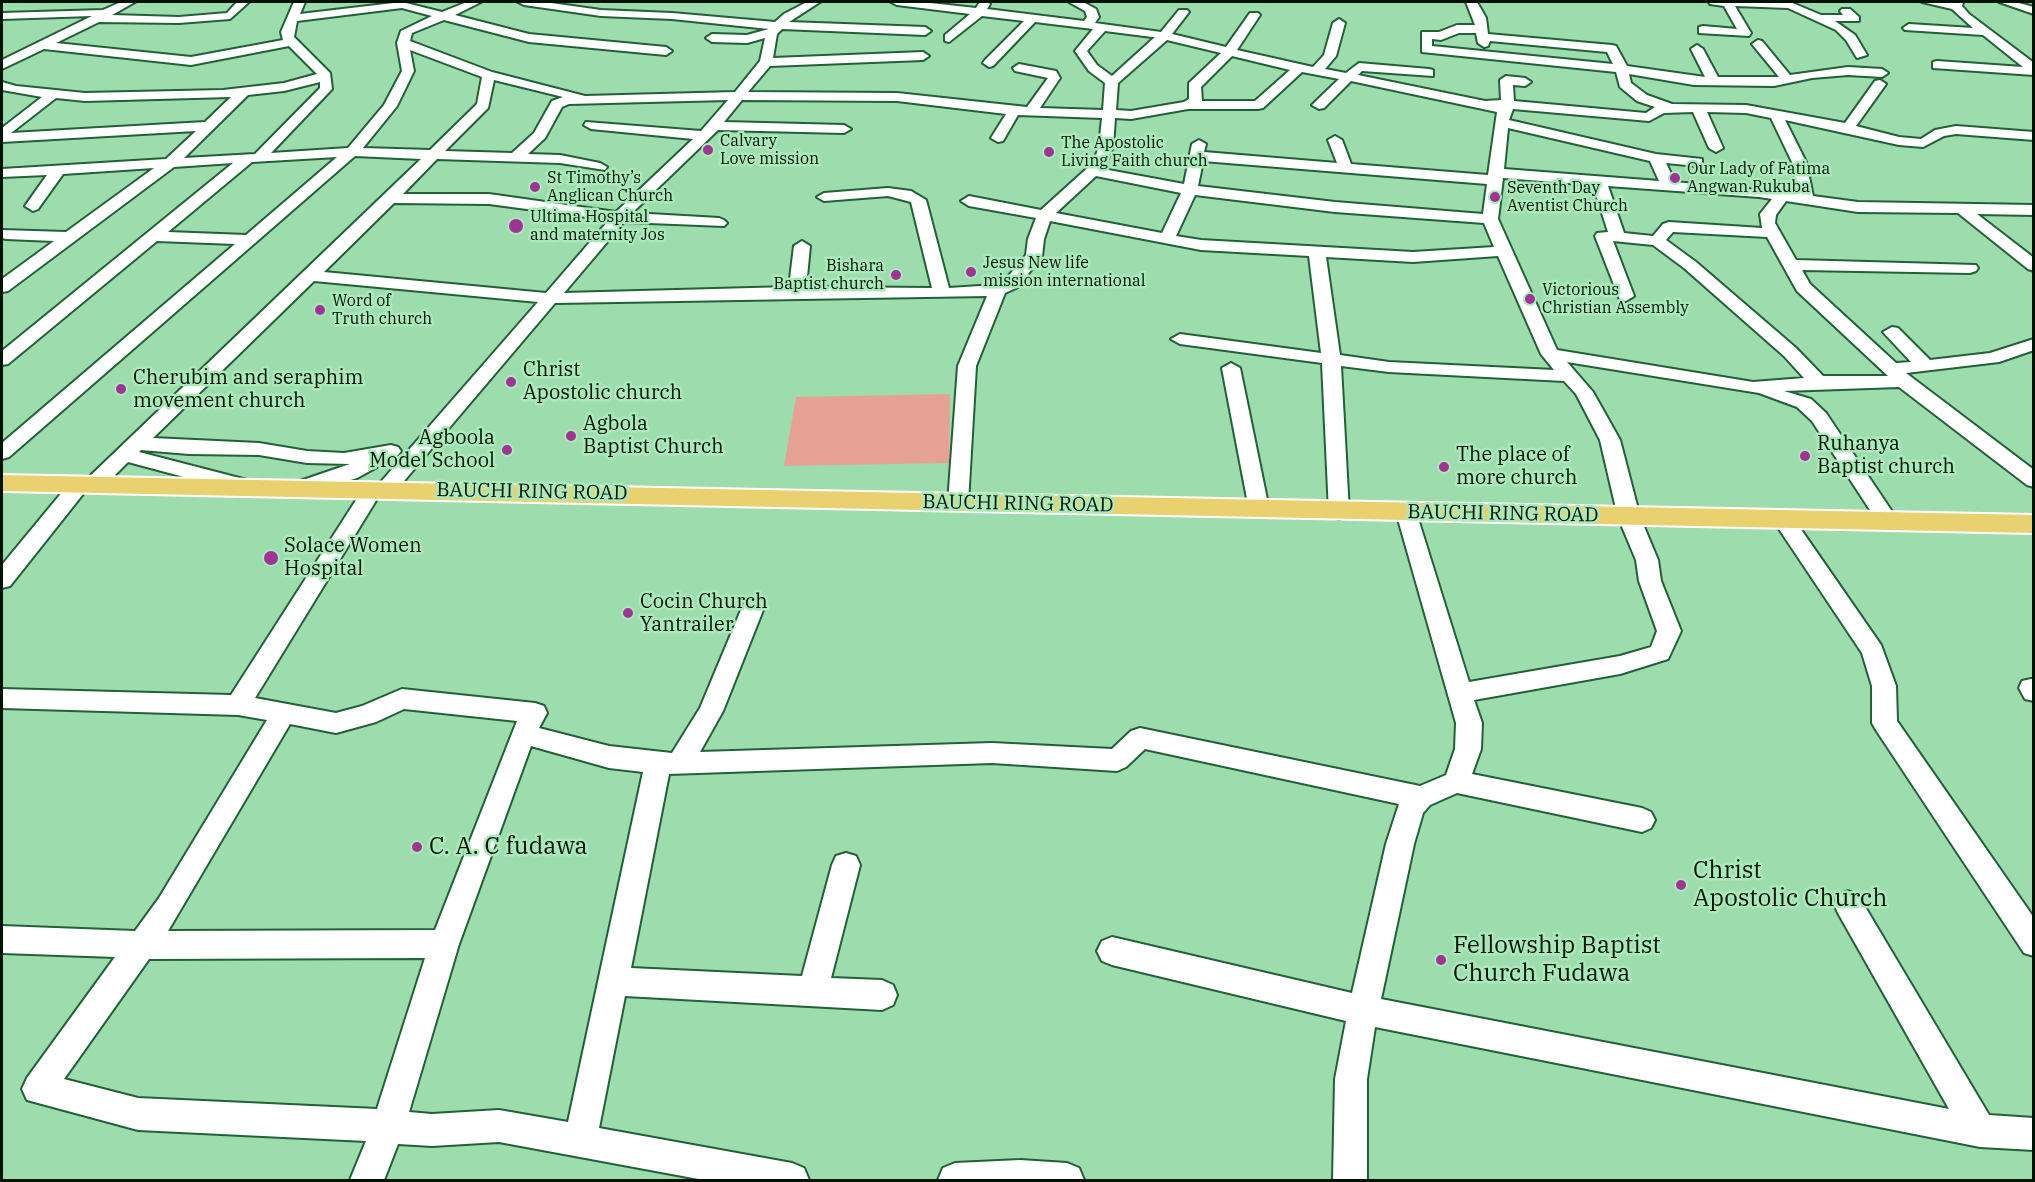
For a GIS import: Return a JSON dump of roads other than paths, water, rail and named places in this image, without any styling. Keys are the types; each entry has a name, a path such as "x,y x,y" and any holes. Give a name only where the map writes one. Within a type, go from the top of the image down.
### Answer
{"main road":[{"name":"BAUCHI RING ROAD","path":"2,483 380,488 1339,512 2034,524"}],"street":[{"path":"2,65 129,2"},
{"path":"2,16 102,15 159,20 230,16 243,2"},
{"path":"2,360 255,157 326,89 326,76 291,42 287,32 295,18 299,2"},
{"path":"295,18 400,20 442,15 476,2"},
{"path":"524,2 775,33 925,31"},
{"path":"238,705 380,488 437,429 620,217 710,131 766,62 775,33 788,16 815,2"},
{"path":"897,2 982,7 1031,20 1164,36 1299,68 1508,106 1649,117 1659,109 1671,108 1746,109 1848,128 1899,141 1923,143 1940,133 1956,130 2034,136"},
{"path":"1075,2 1090,9 1093,17 1086,26"},
{"path":"1472,2 1483,33 1484,55"},
{"path":"1714,2 1788,3 1840,28 1851,38 1861,55"},
{"path":"1703,30 1745,33 1727,2"},
{"path":"1928,2 1957,4 1986,32 2033,70"},
{"path":"2005,2 2034,11"},
{"path":"2,453 352,152 390,106 408,71 400,20 402,4 529,38 666,51"},
{"path":"949,38 982,7"},
{"path":"1814,16 1855,19 1846,11"},
{"path":"310,276 550,298 797,292 942,293 998,290 1012,283 1034,256 1036,239 1045,215 1099,165 1106,147 1112,82 1164,36 1183,12"},
{"path":"594,45 636,15"},
{"path":"1188,105 1196,100 1194,86 1229,52 1254,15"},
{"path":"400,20 488,75 585,99"},
{"path":"989,63 1031,20"},
{"path":"1316,71 1330,56 1339,23"},
{"path":"1101,28 1081,51 1093,68 1112,82"},
{"path":"1909,28 1986,32"},
{"path":"1439,94 1429,73 1426,34 1441,36 1457,29 1612,49 1622,69 1625,84 1642,98 1671,108"},
{"path":"712,38 747,39 775,33"},
{"path":"735,48 775,33"},
{"path":"42,45 191,61 234,55 291,42"},
{"path":"1758,44 1786,78"},
{"path":"1426,49 1622,69 1694,81 1774,82 1786,78 1848,71 1881,79 1848,128"},
{"path":"1697,49 1713,81"},
{"path":"766,62 922,56"},
{"path":"1937,65 2033,70"},
{"path":"1319,105 1359,67 1429,73"},
{"path":"1019,68 1052,74 1054,78 1030,112"},
{"path":"515,158 540,135 557,104 585,99 737,96 897,97 1014,111 1131,115 1188,105 1258,105 1299,68"},
{"path":"2,580 87,484 130,449 483,105 488,75"},
{"path":"5,282 174,160 241,95 326,76"},
{"path":"1508,106 1506,80 1526,81"},
{"path":"2,86 85,97 241,95 316,100"},
{"path":"2,134 52,94"},
{"path":"1460,693 1620,665 1660,653 1669,631 1650,581 1647,560 1629,517 1610,440 1584,392 1550,354 1490,219 1504,110 1461,98"},
{"path":"1698,108 1716,148"},
{"path":"998,138 1014,111"},
{"path":"1776,114 1799,162 1806,200"},
{"path":"1503,123 1656,158 1697,162"},
{"path":"591,125 710,131 844,129"},
{"path":"2,138 210,126"},
{"path":"1335,140 1345,166"},
{"path":"1167,237 1190,190 1199,150 1345,166 1669,186 1784,196 1858,207 1964,211 2034,210"},
{"path":"2,173 174,160 352,152 560,159 600,167"},
{"path":"1656,158 1669,186"},
{"path":"33,206 58,170"},
{"path":"1093,171 1190,190 1335,207 1490,219"},
{"path":"1599,181 1618,237"},
{"path":"824,197 888,192 906,194 918,201 942,293"},
{"path":"2034,195 2026,196 2034,204"},
{"path":"1784,196 1768,214 1767,223 1803,287 1899,375 2034,480"},
{"path":"389,198 489,199 620,217 718,223"},
{"path":"969,201 1201,245 1413,257 1503,251"},
{"path":"1964,211 2034,266"},
{"path":"1657,242 1670,228 1774,233"},
{"path":"6,234 68,237"},
{"path":"155,236 248,240"},
{"path":"1626,296 1603,236 1657,242 1699,272 1790,352 1818,382"},
{"path":"797,292 802,246"},
{"path":"1317,253 1331,358 1339,512"},
{"path":"1791,265 1970,268"},
{"path":"958,502 967,366 998,290"},
{"path":"1892,332 1925,365"},
{"path":"1180,339 1389,367 1570,376"},
{"path":"1753,388 1899,375 1925,365 1993,358 2034,344"},
{"path":"1550,354 1753,388 1804,403 1819,417 1888,522"},
{"path":"1231,368 1259,509"},
{"path":"304,487 350,473 437,429"},
{"path":"130,449 259,449 307,457 344,459 392,451"},
{"path":"130,449 244,486"},
{"path":"1406,512 1469,723 1468,749 1456,782"},
{"path":"1784,520 1873,651 1884,686 1886,723 2034,943"},
{"path":"580,1141 613,981 669,763 711,711 752,610"},
{"path":"2,698 238,705 336,723 367,715 402,699 535,713 523,734 444,944 387,1127 367,1180"},
{"path":"284,713 169,907 38,1089 138,1114 432,1130 499,1126 792,1180"},
{"path":"523,734 609,758 669,763 992,753 1117,760 1140,738 1421,797"},
{"path":"1350,1180 1351,1079 1363,1010 1400,844 1411,807 1421,797 1456,782 1642,820"},
{"path":"813,990 846,865"},
{"path":"1848,904 1980,1131"},
{"path":"2,939 142,945 444,944"},
{"path":"1112,951 1363,1010 1980,1131 2034,1134"},
{"path":"613,981 882,995"},
{"path":"955,1180 1067,1180"}],"place":[{"name":"Calvary Love mission","path":"708,150"},
{"name":"The Apostolic Living Faith church","path":"1049,152"},
{"name":"Our Lady of Fatima Angwan Rukuba","path":"1675,178"},
{"name":"St Timothy’s Anglican Church","path":"535,187"},
{"name":"Seventh Day Aventist Church","path":"1495,197"},
{"name":"Ultima Hospital and maternity Jos","path":"516,226"},
{"name":"Jesus New life mission international","path":"971,272"},
{"name":"Bishara Baptist church","path":"896,275"},
{"name":"Victorious Christian Assembly","path":"1530,299"},
{"name":"Word of Truth church","path":"320,310"},
{"name":"Christ Apostolic church","path":"511,382"},
{"name":"Cherubim and seraphim movement church","path":"121,389"},
{"name":"Agbola Baptist Church","path":"571,436"},
{"name":"Agboola Model School","path":"507,450"},
{"name":"Ruhanya Baptist church","path":"1805,456"},
{"name":"The place of more church","path":"1444,467"},
{"name":"Solace Women Hospital","path":"271,558"},
{"name":"Cocin Church Yantrailer","path":"628,613"},
{"name":"C. A. C fudawa","path":"417,847"},
{"name":"Christ Apostolic Church","path":"1681,885"},
{"name":"Fellowship Baptist Church Fudawa","path":"1441,960"}]}
